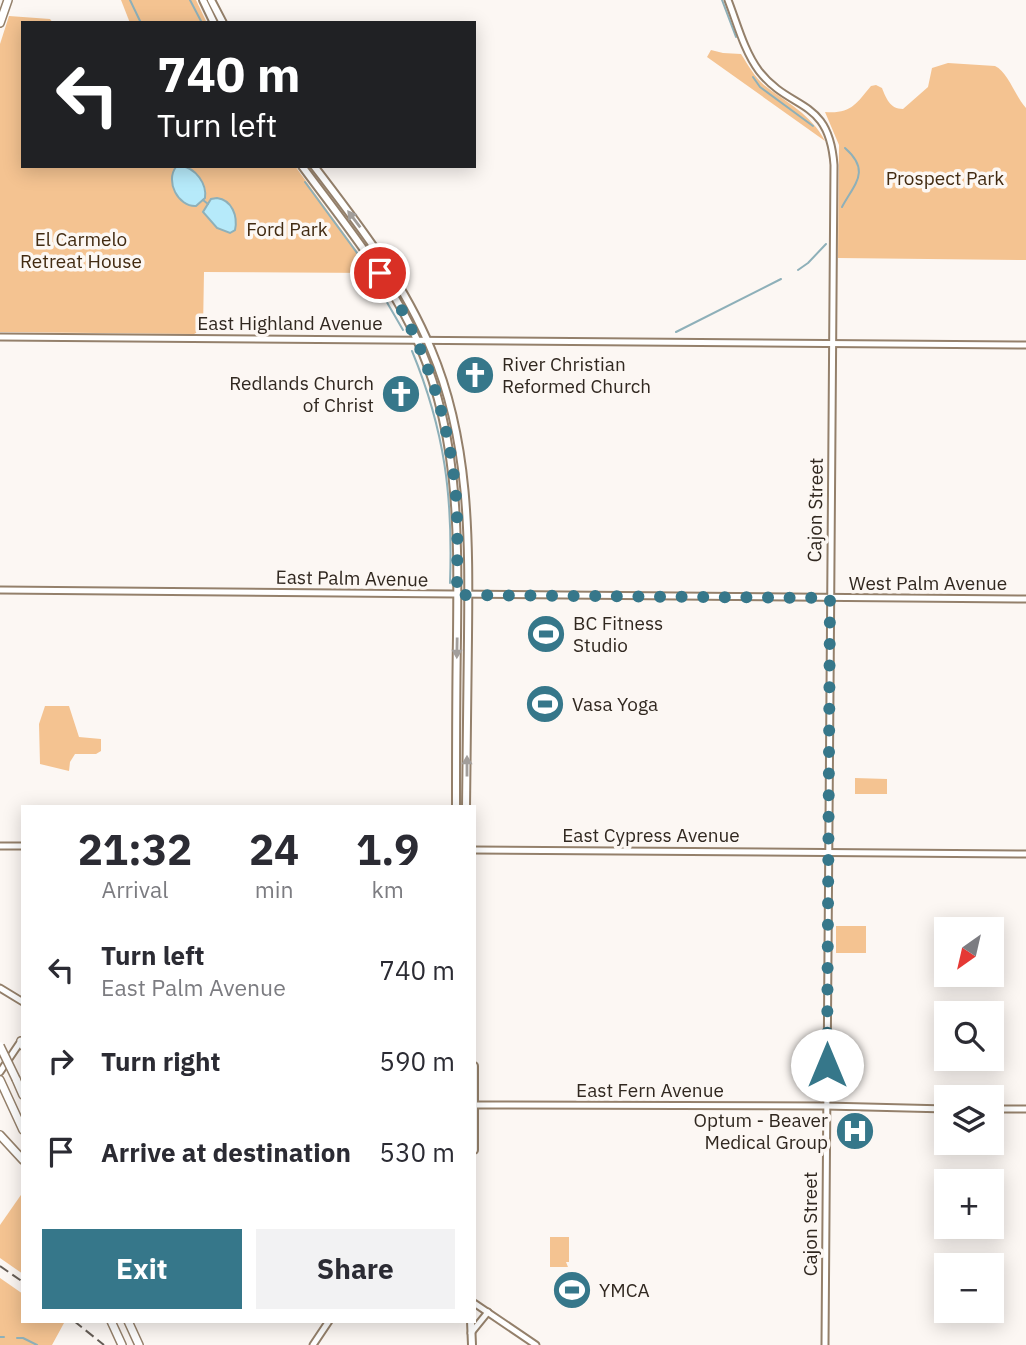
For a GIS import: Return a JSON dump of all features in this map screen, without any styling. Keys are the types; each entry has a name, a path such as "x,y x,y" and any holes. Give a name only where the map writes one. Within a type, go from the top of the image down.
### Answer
{"highway":[{"path":"0,22 7,0"},
{"path":"0,1046 21,1090"},
{"path":"0,1080 21,1126"},
{"path":"0,1135 21,1158"},
{"path":"129,1323 139,1344"},
{"path":"112,1324 122,1345"}],"main road":[{"path":"203,0 213,21"},
{"path":"211,0 222,21"},
{"path":"303,168 377,268 395,297 435,388 449,442 457,516 456,805"},
{"path":"316,168 381,255 406,296 427,340 449,401 460,442 467,510 466,805"},
{"path":"471,1323 472,1345"}],"street":[{"name":"Cajon Street","path":"728,0 747,48 764,76 816,115 827,129 833,155 825,1345"},
{"name":"East Highland Avenue","path":"0,337 1026,345"},
{"name":"East Palm Avenue","path":"0,590 830,598"},
{"name":"West Palm Avenue","path":"830,598 1026,599"},
{"path":"0,846 21,846"},
{"name":"East Cypress Avenue","path":"476,850 1026,855"},
{"path":"0,988 21,1001"},
{"path":"0,1072 21,1043"},
{"name":"East Fern Avenue","path":"476,1105 934,1110"},
{"path":"1004,1109 1026,1109"},
{"path":"476,1304 536,1345"},
{"path":"471,1333 488,1312"},
{"path":"313,1345 328,1323"}],"green space":[{"path":"121,0 196,0 206,21 129,21"},
{"name":"El Carmelo Retreat House","path":"9,16 52,21 21,21 21,168 296,168 373,273 204,272 203,329 194,334 0,332 0,44"},
{"path":"711,50 741,54 760,82 806,116 825,141 707,57"},
{"name":"Prospect Park","path":"948,63 995,66 1004,73 1026,108 1026,260 838,258 839,145 825,112 847,109 857,103 871,86 876,85 882,88 892,105 903,109 928,87 932,68"},
{"path":"45,706 69,706 79,737 101,739 101,751 96,754 75,754 69,771 40,764 39,724"},
{"path":"855,778 887,779 887,794 855,794"},
{"path":"836,926 866,926 866,953 836,953"},
{"path":"21,1195 21,1273 0,1258 0,1225"},
{"path":"550,1237 569,1237 569,1262 566,1262 568,1267 550,1267"},
{"path":"0,1278 21,1293 21,1323 64,1323 52,1345 0,1345"}],"water":[{"path":"176,168 188,168 196,173 204,187 205,198 196,206 184,202 175,192 173,173"},
{"path":"211,199 227,202 235,214 235,230 230,233 217,228 203,212"}],"waterway":[{"path":"130,0 140,21"},
{"path":"190,0 201,21"},
{"path":"722,0 736,37"},
{"path":"753,77 760,87 813,126"},
{"path":"842,207 856,184 859,170 853,156 845,148"},
{"path":"305,182 363,261 403,330"},
{"path":"203,200 208,204"},
{"path":"798,270 826,244"},
{"path":"676,332 781,279"},
{"path":"412,351 432,409 444,465 450,522 450,583"},
{"path":"17,1338 37,1345"}],"railway":[{"path":"0,1266 21,1281"},
{"path":"76,1323 104,1345"}],"place":[{"name":"River Christian Reformed Church","path":"475,375"},
{"name":"Redlands Church of Christ","path":"401,394"},
{"name":"BC Fitness Studio","path":"546,634"},
{"name":"Vasa Yoga","path":"545,704"},
{"name":"Optum - Beaver Medical Group","path":"855,1131"},
{"name":"YMCA","path":"572,1290"}],"route":[{"path":"380,273 420,349 435,388 449,442 457,516 457,595 830,598 827,1065"}],"park label":[{"name":"Ford Park","path":"287,229"}]}
